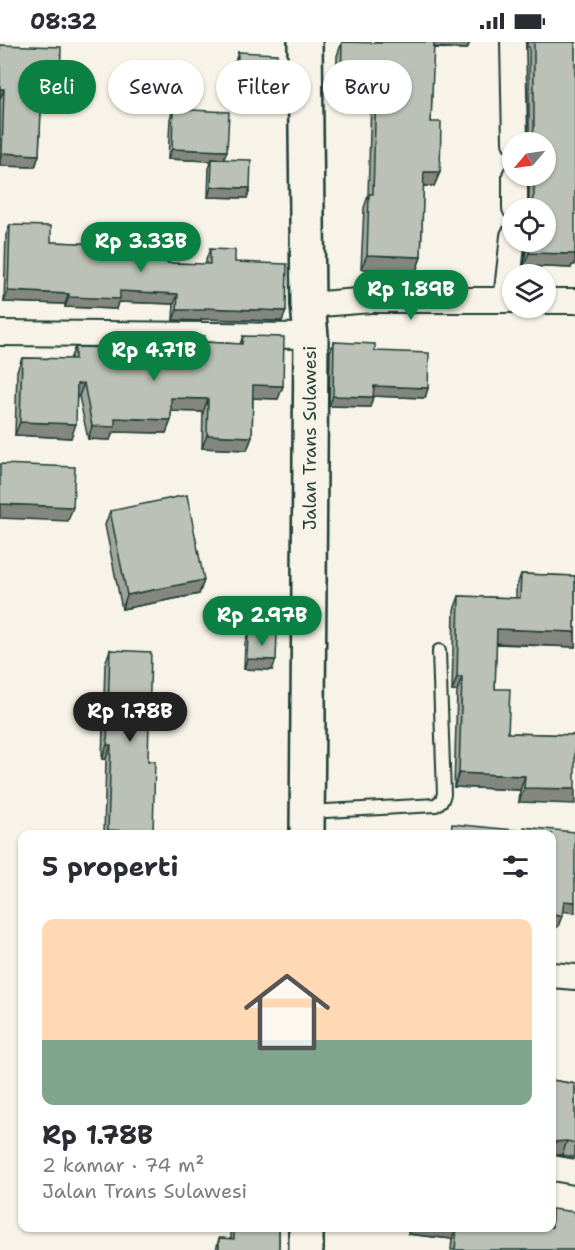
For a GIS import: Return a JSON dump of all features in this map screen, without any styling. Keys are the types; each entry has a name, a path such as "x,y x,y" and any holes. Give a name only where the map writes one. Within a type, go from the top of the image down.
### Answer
{"highway":[{"name":"Jalan Trans Sulawesi","path":"305,42 308,304 311,336 307,823"},
{"path":"306,1232 306,1250"}],"street":[{"path":"513,42 515,132"},
{"path":"308,304 371,300 502,300"},
{"path":"556,301 575,301"},
{"path":"0,333 311,336"},
{"path":"556,975 575,977"},
{"path":"556,1169 575,1172"}],"lane":[{"path":"307,823 436,805 442,800 444,794 439,651"}],"building":[{"path":"342,42 434,42 431,122 441,122 440,172 424,172 421,257 367,255 369,194 373,194 375,114 412,114 412,60 342,60"},
{"path":"534,42 575,42 575,254 529,253 556,252 556,198 533,198 534,186 556,186 556,132 533,132"},
{"path":"0,45 61,47 61,60 18,60 18,114 41,114 39,155 2,153 4,89 0,89"},
{"path":"238,52 277,54 277,60 238,60"},
{"path":"204,111 229,114 227,151 172,149 173,114 204,114"},
{"path":"212,159 251,160 250,188 211,187"},
{"path":"10,225 51,226 51,242 128,245 128,240 168,242 167,263 210,264 210,249 235,250 235,262 287,264 286,311 205,308 205,310 177,310 178,294 120,291 120,299 8,291"},
{"path":"185,336 205,336 204,342 242,344 243,336 284,337 283,386 253,385 252,437 207,435 208,399 171,398 171,420 115,418 115,427 92,426 84,383 77,384 76,424 20,422 22,358 75,359 75,347 123,348 123,343 185,345"},
{"path":"334,342 375,344 375,351 429,353 428,388 374,386 373,397 333,396"},
{"path":"0,464 75,467 73,507 0,504"},
{"path":"187,495 204,580 127,595 110,511"},
{"path":"521,574 575,576 575,632 497,629 495,689 510,689 508,733 575,735 575,789 524,788 525,776 459,773 462,677 457,677 459,596 520,598"},
{"path":"248,633 277,634 276,660 247,659"},
{"path":"110,650 151,652 148,761 155,761 153,830 108,830 111,745 107,745"},
{"path":"452,824 514,830 451,830"},
{"path":"524,827 555,830 524,830"},
{"path":"556,830 575,832 575,902 564,901 562,916 556,915"},
{"path":"556,1081 575,1084 575,1143 556,1142"},
{"path":"556,1210 575,1212 575,1250 455,1250 457,1232 556,1232"},
{"path":"234,1232 279,1232 279,1250 219,1250 219,1238 234,1239"}]}
